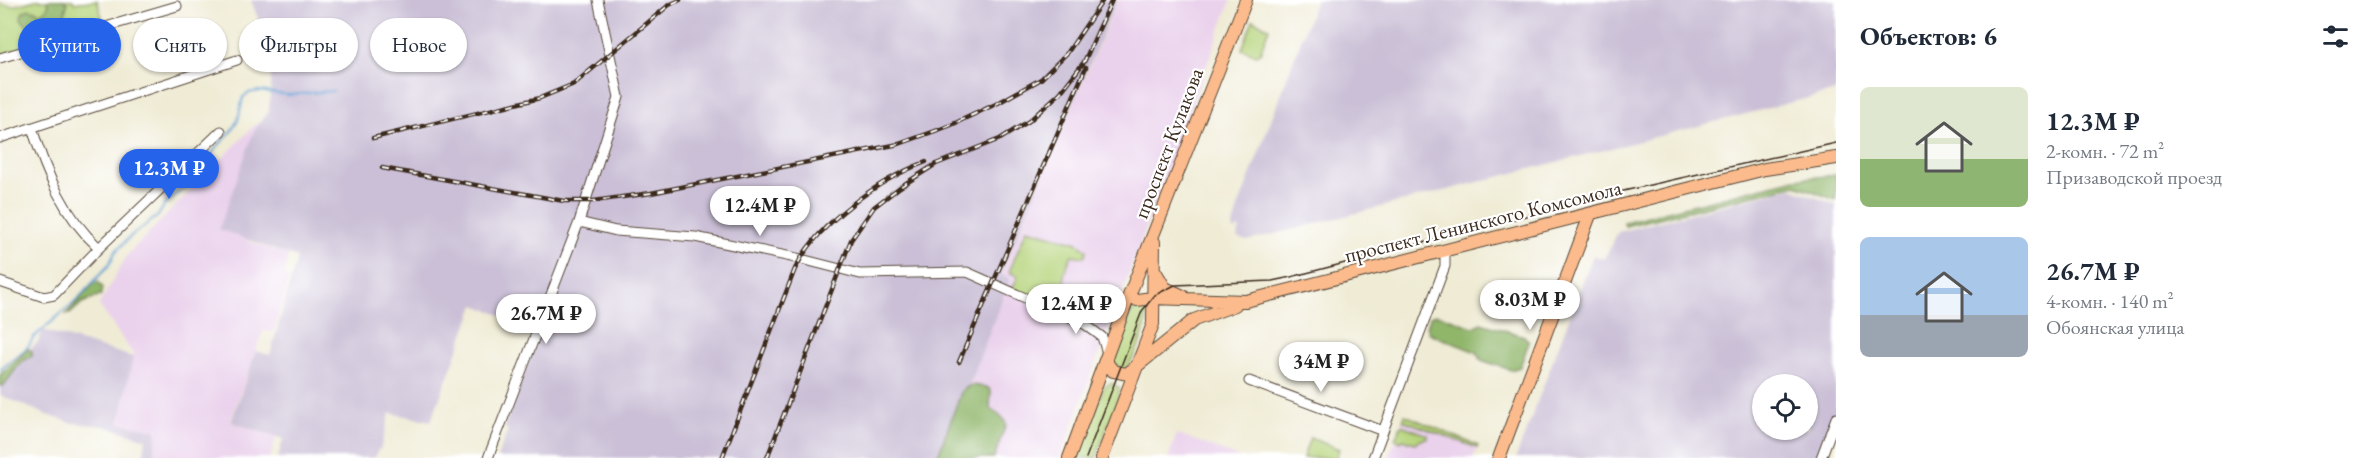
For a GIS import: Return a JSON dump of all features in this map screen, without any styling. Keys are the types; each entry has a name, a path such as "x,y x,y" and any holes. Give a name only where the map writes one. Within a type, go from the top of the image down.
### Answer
{"main road":[{"name":"проспект Кулакова","path":"1107,357 1132,300 1156,226 1246,0"},
{"name":"проспект Ленинского Комсомола","path":"1132,300 1154,298 1245,301 1590,216 1766,169 1836,158"},
{"path":"1499,458 1590,216"},
{"path":"1102,458 1153,324 1153,264 1156,226"},
{"path":"1153,264 1165,288 1181,296 1208,301"},
{"path":"1132,300 1147,302 1151,308 1153,324"},
{"path":"1107,357 1110,368 1118,374 1127,374 1194,320 1245,301"},
{"path":"1069,458 1107,357"}],"street":[{"path":"488,458 579,222 620,97 598,0"},
{"path":"0,58 177,6"},
{"path":"0,138 237,60"},
{"path":"32,128 50,179 73,221 99,248"},
{"path":"0,282 48,298 54,295 99,248 221,132"},
{"path":"579,222 616,231 695,237 860,274 967,272 1096,331 1106,345 1107,357"},
{"path":"1373,458 1445,266 1445,251"},
{"path":"1053,310 1091,312 1132,300"},
{"path":"1249,381 1383,431"},
{"path":"1821,458 1836,418"}],"shaded area":[{"path":"251,0 1117,0 1001,274 1010,279 941,458 497,458 508,430 504,427 539,330 475,305 431,421 390,413 380,450 378,449 375,458 278,458 283,439 231,422 256,351 270,355 297,258 219,229 254,131 269,111 270,72 358,72 358,18 258,18"},
{"path":"1118,0 1231,0 1060,458 941,458 1010,279 1001,275"},
{"path":"1316,0 1836,0 1836,91 1247,241 1237,238 1240,229 1237,228 1236,231 1232,229 1238,208"},
{"path":"257,123 280,153 247,241 288,255 284,275 289,278 274,332 263,331 230,422 276,437 270,458 153,458 157,434 154,430 119,423 133,354 99,305 128,254"},
{"path":"1791,188 1836,205 1836,414 1820,458 1516,458 1593,255 1604,259 1618,232"},
{"path":"43,330 133,357 119,423 154,430 157,433 153,458 143,458 146,439 104,426 72,423 0,395 0,383 38,342"},
{"path":"1405,415 1478,446 1473,458 1388,458"},
{"path":"1177,434 1220,450 1240,458 1168,458"}],"green space":[{"path":"36,0 47,0 49,5 46,11 40,13 35,10 23,12 21,18 18,18 18,50 0,54 0,4 13,6"},
{"path":"47,0 63,0 67,3 64,18 21,18 23,12 29,9 40,13 45,11 49,5"},
{"path":"63,0 73,0 74,3 97,0 102,18 64,18 67,3"},
{"path":"1253,20 1269,28 1260,53 1256,55 1242,49"},
{"path":"1836,175 1836,200 1796,185 1625,226 1624,222 1795,179"},
{"path":"1027,229 1078,243 1087,250 1084,257 1072,255 1065,271 1065,284 1071,294 1067,305 1062,303 1059,308 1012,290 1018,276 1009,272"},
{"path":"98,282 103,288 101,295 82,303 70,314 66,314 94,283"},
{"path":"1135,309 1146,311 1146,324 1132,360 1123,369 1114,364 1113,357 1129,315"},
{"path":"1436,314 1473,327 1481,323 1524,336 1529,342 1520,367 1511,370 1481,360 1476,352 1430,334 1427,328 1430,317"},
{"path":"28,349 32,351 32,356 21,362 4,385 0,386 0,375"},
{"path":"1112,383 1119,388 1119,395 1096,458 1077,458 1103,389"},
{"path":"971,385 987,387 991,391 990,408 1003,418 1006,424 994,458 937,458 962,390"},
{"path":"1405,415 1478,446 1477,448 1403,420"},
{"path":"1401,425 1428,435 1428,437 1415,443 1403,439 1401,442 1395,439"},
{"path":"1310,438 1339,449 1336,458 1303,458"}],"waterway":[{"path":"0,370 28,347 34,337 77,300 109,265 115,252 131,236 158,216 165,204 193,180 232,130 238,120 243,97 259,91 287,95 333,91"}],"tram line":[{"path":"1086,458 1142,311 1155,295 1175,285 1272,281 1291,277 1619,192 1836,143"}],"railway":[{"path":"373,138 540,98 574,84 669,5 680,0"},
{"path":"382,168 564,201 594,201 651,193 899,144 949,126 998,103 1041,79 1068,52 1103,0"},
{"path":"767,458 851,240 874,207 936,164 1000,139 1029,121 1060,93 1084,62 1112,0"},
{"path":"959,362 1086,67"},
{"path":"722,458 795,269 805,252 818,236 851,205 889,180 926,162"}]}
